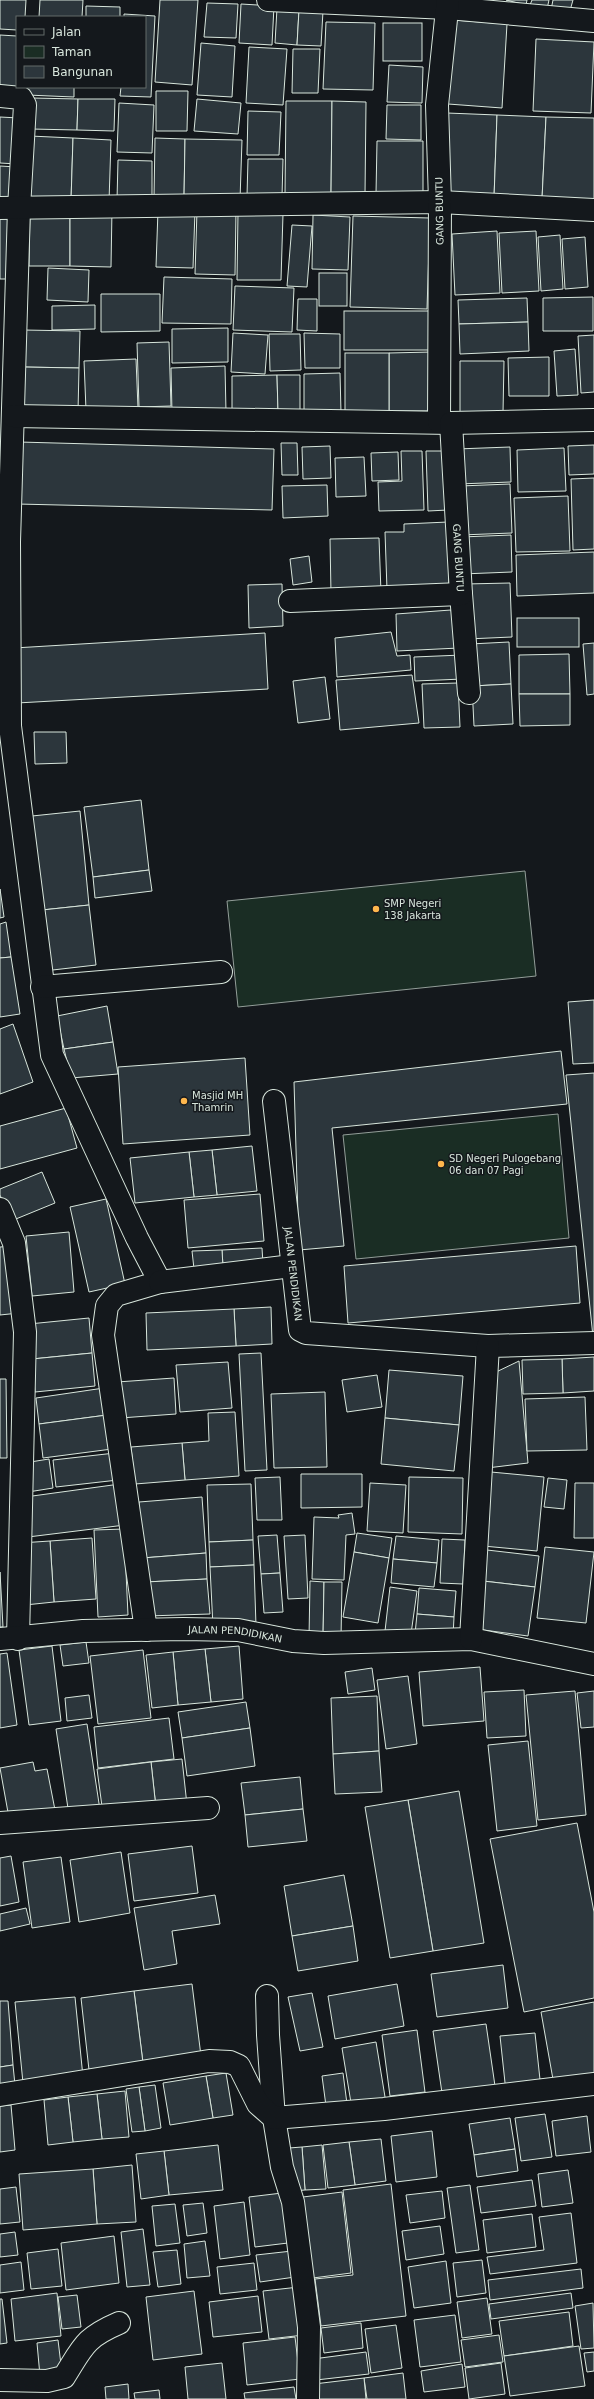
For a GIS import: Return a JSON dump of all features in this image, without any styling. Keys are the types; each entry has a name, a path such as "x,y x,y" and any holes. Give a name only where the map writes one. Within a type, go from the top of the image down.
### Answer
{"street":[{"path":"268,0 448,4 594,22"},
{"name":"GANG BUNTU","path":"448,4 437,105 445,422 469,693"},
{"path":"0,96 21,98 25,105 9,208 13,416 5,541 10,726 42,987 52,1055 137,1238 160,1282"},
{"path":"9,208 440,202 594,210"},
{"path":"13,416 445,422 594,420"},
{"path":"290,601 460,594"},
{"path":"42,987 221,972"},
{"name":"JALAN PENDIDIKAN","path":"274,1101 298,1326 300,1330 306,1333 488,1346 594,1343"},
{"path":"0,1209 14,1243 25,1332 9,1639"},
{"path":"146,1630 111,1405 103,1335 107,1306 116,1295 160,1282 292,1266"},
{"path":"471,1639 488,1346"},
{"name":"JALAN PENDIDIKAN","path":"9,1639 83,1631 146,1630 238,1630 293,1641 324,1642 471,1639 594,1664"},
{"path":"0,1823 208,1808"},
{"path":"267,1996 274,2118 282,2167 293,2202 309,2327 308,2399"},
{"path":"0,2095 209,2061 230,2062 240,2066 258,2104 274,2118 384,2109 594,2084"},
{"path":"0,2380 47,2381 64,2377 87,2340 100,2331 119,2323"}],"green space":[{"path":"525,871 536,976 238,1007 227,901"},
{"path":"558,1114 569,1238 356,1259 343,1135"}],"building":[{"path":"0,0 26,0 25,16 16,16 16,30 0,29"},
{"path":"40,0 83,0 82,16 39,16"},
{"path":"160,0 198,0 192,85 155,82"},
{"path":"506,0 527,0 526,5"},
{"path":"532,0 549,0 547,9 530,5"},
{"path":"553,0 573,0 569,14 551,10"},
{"path":"207,3 238,4 236,38 204,37"},
{"path":"241,4 274,6 272,45 239,43"},
{"path":"86,6 120,7 120,16 86,16"},
{"path":"277,8 299,10 297,45 275,43"},
{"path":"299,10 323,11 321,46 297,45"},
{"path":"124,14 155,16 151,97 120,96 121,88 146,88 146,16 124,16"},
{"path":"453,20 507,24 502,108 448,104"},
{"path":"326,22 375,23 373,90 323,89"},
{"path":"383,23 422,23 422,61 383,61"},
{"path":"0,35 16,36 16,87 0,89"},
{"path":"536,39 594,42 591,113 533,111"},
{"path":"201,43 235,46 232,97 197,95"},
{"path":"249,47 287,49 283,105 246,103"},
{"path":"293,49 320,49 318,93 292,93"},
{"path":"389,65 423,67 422,103 387,102"},
{"path":"27,88 74,88 74,97 27,95"},
{"path":"156,91 188,91 187,131 156,131"},
{"path":"32,98 78,99 77,130 31,129"},
{"path":"78,99 115,99 114,131 77,130"},
{"path":"197,99 241,103 238,134 194,131"},
{"path":"286,101 332,101 331,195 285,194"},
{"path":"332,101 366,102 365,195 331,195"},
{"path":"119,103 154,105 152,153 117,152"},
{"path":"387,105 421,105 421,140 386,139"},
{"path":"248,111 281,112 279,155 247,155"},
{"path":"447,113 497,115 494,198 443,195"},
{"path":"497,115 546,117 542,199 494,198"},
{"path":"0,117 19,118 17,164 0,163"},
{"path":"546,117 594,118 594,201 542,199"},
{"path":"30,136 73,138 71,201 28,199"},
{"path":"73,138 111,140 109,202 71,201"},
{"path":"155,138 185,139 184,198 154,198"},
{"path":"185,139 242,140 240,200 184,198"},
{"path":"377,141 423,141 423,194 376,194"},
{"path":"248,159 283,159 282,197 247,196"},
{"path":"118,160 152,161 152,199 117,200"},
{"path":"0,166 17,167 14,205 0,204"},
{"path":"30,209 70,209 70,266 29,266"},
{"path":"70,209 112,209 111,267 70,266"},
{"path":"158,210 195,211 193,268 156,267"},
{"path":"197,210 236,211 235,275 195,274"},
{"path":"238,213 283,214 281,280 237,280"},
{"path":"313,215 350,217 348,270 312,269"},
{"path":"353,216 430,218 427,309 350,307"},
{"path":"0,218 9,218 7,279 0,279"},
{"path":"292,225 312,226 307,287 287,286"},
{"path":"497,231 500,293 455,295 452,234"},
{"path":"536,231 539,291 502,293 499,233"},
{"path":"560,235 563,289 541,291 538,237"},
{"path":"585,237 588,287 565,289 562,239"},
{"path":"48,268 89,270 88,302 47,300"},
{"path":"319,273 347,273 347,306 319,306"},
{"path":"164,277 232,279 231,324 162,323"},
{"path":"235,286 294,288 292,332 233,330"},
{"path":"101,294 160,294 160,331 101,332"},
{"path":"593,297 593,331 543,331 543,298"},
{"path":"527,298 528,322 459,324 458,300"},
{"path":"298,299 317,299 317,331 297,330"},
{"path":"95,305 95,329 52,330 52,306"},
{"path":"344,311 432,311 432,350 344,350"},
{"path":"528,322 529,351 460,354 459,324"},
{"path":"228,328 228,362 172,363 172,329"},
{"path":"23,330 80,331 79,368 23,367"},
{"path":"233,333 268,335 265,374 231,372"},
{"path":"304,333 340,334 340,368 305,368"},
{"path":"269,334 300,334 301,370 270,371"},
{"path":"594,335 594,392 581,393 578,336"},
{"path":"169,342 171,406 139,407 137,343"},
{"path":"575,349 578,395 557,396 554,351"},
{"path":"432,352 432,411 389,411 389,353"},
{"path":"345,353 389,353 389,411 345,411"},
{"path":"549,357 549,396 509,396 508,358"},
{"path":"136,359 138,408 86,410 84,361"},
{"path":"460,361 504,361 503,413 460,413"},
{"path":"225,366 226,412 172,413 171,368"},
{"path":"23,367 79,368 78,412 22,412"},
{"path":"340,373 341,413 304,413 304,374"},
{"path":"277,375 278,412 232,413 232,376"},
{"path":"277,375 300,375 300,411 278,412"},
{"path":"19,442 274,449 272,510 17,504"},
{"path":"281,443 297,443 298,475 282,475"},
{"path":"594,445 594,474 569,475 568,446"},
{"path":"330,446 331,478 303,479 302,447"},
{"path":"510,447 511,482 458,484 456,449"},
{"path":"564,448 566,491 518,492 517,450"},
{"path":"401,451 422,451 424,510 379,511 378,482 402,481"},
{"path":"426,451 446,451 448,510 428,511"},
{"path":"398,452 399,480 372,481 371,453"},
{"path":"364,457 366,496 336,497 335,458"},
{"path":"594,478 594,549 573,550 571,479"},
{"path":"510,484 512,533 461,535 460,486"},
{"path":"327,485 328,516 283,518 282,486"},
{"path":"568,496 570,551 516,552 514,498"},
{"path":"448,522 449,588 387,590 385,532 404,532 404,524"},
{"path":"511,535 512,572 462,574 461,537"},
{"path":"379,538 381,593 331,594 330,539"},
{"path":"594,552 594,593 517,596 516,555"},
{"path":"309,556 312,582 293,585 290,559"},
{"path":"510,583 512,637 467,639 465,584"},
{"path":"282,584 283,626 249,628 248,585"},
{"path":"451,610 459,648 397,651 396,614"},
{"path":"517,618 579,618 579,647 517,647"},
{"path":"391,632 397,656 410,655 411,670 337,677 335,638"},
{"path":"265,633 268,689 17,703 14,648"},
{"path":"509,642 511,684 472,686 470,644"},
{"path":"594,643 594,694 587,695 583,644"},
{"path":"569,654 570,694 519,694 519,655"},
{"path":"462,655 463,679 415,681 414,657"},
{"path":"412,675 419,723 340,730 336,680"},
{"path":"325,677 330,719 298,723 293,681"},
{"path":"458,683 460,727 424,728 422,684"},
{"path":"511,684 513,724 474,726 472,686"},
{"path":"519,694 570,694 570,725 520,726"},
{"path":"34,732 66,732 67,763 35,764"},
{"path":"141,800 149,870 93,877 84,807"},
{"path":"80,811 89,905 42,910 32,816"},
{"path":"149,870 152,891 95,898 93,877"},
{"path":"0,889 4,917 0,918"},
{"path":"89,905 96,965 44,971 42,910"},
{"path":"6,922 11,957 0,958 0,924"},
{"path":"11,957 20,1014 0,1017 0,958"},
{"path":"594,1000 594,1063 573,1064 568,1002"},
{"path":"107,1006 113,1042 64,1049 57,1016"},
{"path":"13,1024 33,1082 0,1094 0,1029"},
{"path":"113,1042 118,1074 71,1078 64,1049"},
{"path":"561,1051 567,1104 332,1128 344,1246 299,1250 294,1082"},
{"name":"Masjid MH Thamrin","path":"245,1058 250,1135 123,1144 118,1067"},
{"path":"594,1073 594,1337 593,1337 566,1075"},
{"path":"66,1108 77,1148 0,1169 0,1126"},
{"path":"252,1146 257,1191 217,1195 212,1150"},
{"path":"212,1150 217,1195 194,1197 189,1152"},
{"path":"189,1152 194,1197 135,1203 130,1158"},
{"path":"42,1172 55,1203 11,1221 0,1195 0,1189"},
{"path":"260,1194 264,1241 188,1248 184,1200"},
{"path":"106,1199 125,1284 89,1292 70,1207"},
{"path":"69,1232 74,1292 32,1296 26,1236"},
{"path":"12,1246 19,1313 0,1315 0,1247"},
{"path":"576,1246 580,1303 348,1323 344,1266"},
{"path":"262,1248 263,1264 223,1267 222,1250"},
{"path":"222,1250 223,1267 194,1269 192,1251"},
{"path":"271,1307 272,1344 236,1346 234,1309"},
{"path":"234,1309 236,1346 147,1350 146,1313"},
{"path":"89,1318 92,1353 32,1359 29,1324"},
{"path":"92,1353 95,1386 35,1392 32,1359"},
{"path":"261,1353 267,1470 245,1471 239,1354"},
{"path":"594,1357 594,1391 563,1393 562,1359"},
{"path":"562,1359 563,1393 523,1394 522,1360"},
{"path":"519,1361 528,1463 487,1468 492,1374"},
{"path":"228,1362 232,1408 180,1412 176,1365"},
{"path":"389,1370 463,1376 459,1425 385,1418"},
{"path":"377,1375 382,1407 347,1412 342,1380"},
{"path":"174,1378 176,1414 120,1418 117,1382"},
{"path":"0,1379 6,1379 7,1458 0,1458"},
{"path":"104,1388 107,1415 39,1424 36,1398"},
{"path":"325,1392 327,1467 274,1468 271,1394"},
{"path":"585,1397 587,1450 527,1451 525,1399"},
{"path":"235,1412 239,1476 185,1480 182,1443 209,1441 208,1413"},
{"path":"107,1415 112,1449 43,1458 39,1424"},
{"path":"385,1418 459,1425 454,1471 381,1464"},
{"path":"182,1443 185,1480 135,1484 131,1447"},
{"path":"115,1453 118,1480 56,1487 53,1460"},
{"path":"49,1459 53,1488 28,1492 24,1463"},
{"path":"491,1472 544,1477 537,1551 483,1546"},
{"path":"301,1474 362,1474 362,1507 301,1508"},
{"path":"280,1477 282,1520 257,1520 255,1478"},
{"path":"409,1477 463,1478 462,1534 408,1532"},
{"path":"548,1478 567,1480 564,1509 544,1507"},
{"path":"370,1483 406,1485 403,1533 367,1531"},
{"path":"575,1483 594,1483 594,1538 574,1538"},
{"path":"120,1484 125,1525 28,1537 25,1497"},
{"path":"251,1484 253,1540 209,1542 207,1485"},
{"path":"202,1497 206,1553 142,1558 139,1502"},
{"path":"352,1513 355,1534 346,1535 344,1580 312,1579 314,1517 339,1518 338,1515"},
{"path":"124,1529 128,1615 98,1617 94,1530"},
{"path":"357,1533 392,1538 389,1558 354,1552"},
{"path":"277,1535 280,1573 261,1574 258,1536"},
{"path":"305,1535 308,1598 288,1599 284,1536"},
{"path":"396,1536 439,1540 437,1563 393,1559"},
{"path":"92,1538 96,1599 54,1602 50,1541"},
{"path":"442,1539 465,1540 463,1584 440,1583"},
{"path":"253,1540 254,1565 210,1567 209,1542"},
{"path":"50,1541 54,1602 25,1605 20,1543"},
{"path":"545,1547 594,1552 586,1623 537,1618"},
{"path":"487,1550 539,1556 535,1587 483,1581"},
{"path":"354,1552 389,1558 378,1623 343,1617"},
{"path":"206,1553 207,1579 145,1582 142,1558"},
{"path":"393,1559 437,1563 434,1587 391,1583"},
{"path":"254,1565 256,1626 213,1627 210,1567"},
{"path":"0,1572 3,1627 0,1627"},
{"path":"280,1573 283,1612 264,1613 261,1574"},
{"path":"207,1579 210,1614 147,1616 145,1582"},
{"path":"310,1581 324,1582 323,1638 309,1638"},
{"path":"483,1581 535,1587 528,1636 476,1629"},
{"path":"324,1582 342,1582 341,1639 323,1638"},
{"path":"390,1587 417,1591 411,1634 385,1631"},
{"path":"419,1588 456,1591 454,1617 417,1614"},
{"path":"417,1614 454,1617 453,1637 415,1634"},
{"path":"86,1642 89,1663 63,1666 60,1645"},
{"path":"52,1646 61,1721 29,1725 19,1650"},
{"path":"239,1646 243,1699 211,1702 205,1649"},
{"path":"205,1649 211,1702 178,1705 173,1652"},
{"path":"143,1650 151,1718 98,1724 90,1656"},
{"path":"173,1652 178,1705 152,1708 146,1655"},
{"path":"7,1653 17,1725 0,1728 0,1654"},
{"path":"480,1667 484,1721 423,1726 419,1672"},
{"path":"372,1668 375,1690 348,1694 345,1672"},
{"path":"408,1676 417,1744 386,1749 377,1680"},
{"path":"524,1690 526,1736 487,1738 484,1692"},
{"path":"575,1691 586,1815 538,1820 526,1695"},
{"path":"594,1691 594,1727 581,1728 577,1693"},
{"path":"89,1695 92,1718 67,1721 65,1698"},
{"path":"377,1696 379,1751 333,1754 331,1698"},
{"path":"246,1702 250,1728 182,1738 178,1712"},
{"path":"169,1718 174,1759 98,1768 94,1727"},
{"path":"87,1724 100,1810 69,1815 56,1729"},
{"path":"250,1728 255,1766 187,1776 182,1738"},
{"path":"528,1741 537,1826 497,1831 488,1745"},
{"path":"379,1751 382,1792 335,1794 333,1754"},
{"path":"182,1759 187,1805 156,1808 151,1762"},
{"path":"33,1762 35,1771 47,1769 55,1810 9,1818 0,1768"},
{"path":"151,1762 156,1808 103,1814 97,1769"},
{"path":"300,1777 303,1809 245,1815 241,1783"},
{"path":"459,1791 484,1943 433,1951 408,1800"},
{"path":"408,1800 433,1951 390,1958 365,1807"},
{"path":"303,1809 307,1841 248,1847 245,1815"},
{"path":"577,1823 594,1912 594,1998 524,2012 490,1839"},
{"path":"192,1846 198,1893 134,1901 128,1854"},
{"path":"121,1852 130,1913 79,1922 70,1860"},
{"path":"11,1856 19,1902 0,1906 0,1858"},
{"path":"61,1857 70,1922 32,1928 23,1862"},
{"path":"344,1875 353,1926 292,1936 284,1886"},
{"path":"215,1895 220,1924 172,1931 177,1964 144,1970 134,1908"},
{"path":"26,1908 30,1924 0,1931 0,1914"},
{"path":"353,1926 358,1961 298,1971 292,1936"},
{"path":"503,1965 508,2008 437,2017 431,1974"},
{"path":"192,1984 201,2056 143,2063 134,1991"},
{"path":"397,1984 404,2026 335,2039 328,1996"},
{"path":"134,1991 143,2063 89,2070 81,1998"},
{"path":"312,1993 323,2047 300,2051 288,1997"},
{"path":"75,1997 83,2077 23,2083 15,2002"},
{"path":"0,2001 8,2001 13,2065 0,2067"},
{"path":"594,2002 594,2078 554,2085 541,2012"},
{"path":"486,2024 495,2086 442,2093 433,2031"},
{"path":"417,2030 425,2092 390,2096 382,2035"},
{"path":"535,2033 541,2089 506,2092 500,2036"},
{"path":"376,2042 386,2103 352,2109 342,2048"},
{"path":"13,2065 15,2085 0,2086 0,2067"},
{"path":"226,2073 233,2115 213,2118 206,2076"},
{"path":"343,2073 347,2104 326,2106 322,2076"},
{"path":"206,2076 213,2118 170,2125 163,2083"},
{"path":"155,2085 161,2128 145,2131 139,2087"},
{"path":"139,2087 145,2131 132,2132 126,2089"},
{"path":"125,2091 129,2137 102,2139 97,2094"},
{"path":"97,2094 102,2139 73,2142 68,2097"},
{"path":"68,2097 73,2142 48,2145 44,2100"},
{"path":"11,2105 15,2150 0,2152 0,2106"},
{"path":"545,2114 552,2157 521,2161 515,2118"},
{"path":"587,2116 591,2152 556,2156 552,2121"},
{"path":"510,2118 515,2149 474,2155 469,2124"},
{"path":"432,2131 437,2177 396,2182 391,2136"},
{"path":"381,2139 386,2181 355,2185 349,2142"},
{"path":"349,2142 355,2185 328,2188 323,2145"},
{"path":"218,2145 223,2190 169,2195 164,2151"},
{"path":"322,2145 326,2189 305,2190 302,2147"},
{"path":"302,2147 305,2190 292,2191 289,2148"},
{"path":"515,2149 518,2171 477,2177 474,2155"},
{"path":"164,2151 169,2195 141,2199 136,2154"},
{"path":"132,2165 136,2222 97,2224 93,2169"},
{"path":"93,2169 97,2224 23,2230 19,2174"},
{"path":"568,2170 573,2203 542,2207 538,2174"},
{"path":"532,2180 536,2206 481,2213 477,2187"},
{"path":"391,2184 406,2316 321,2326 315,2279 353,2275 343,2190"},
{"path":"470,2185 479,2250 456,2253 447,2188"},
{"path":"16,2187 20,2222 0,2224 0,2189"},
{"path":"442,2191 445,2218 410,2223 406,2195"},
{"path":"342,2192 351,2273 313,2278 303,2197"},
{"path":"282,2193 288,2243 255,2247 249,2197"},
{"path":"244,2202 250,2255 220,2259 214,2206"},
{"path":"203,2203 207,2233 187,2236 183,2205"},
{"path":"175,2204 180,2243 156,2246 152,2206"},
{"path":"571,2213 577,2263 490,2274 487,2257 544,2250 539,2217"},
{"path":"532,2214 536,2247 487,2253 483,2220"},
{"path":"440,2226 444,2254 406,2260 402,2231"},
{"path":"143,2229 150,2285 127,2287 121,2232"},
{"path":"15,2232 18,2255 0,2257 0,2234"},
{"path":"114,2236 119,2283 66,2290 61,2243"},
{"path":"205,2241 210,2276 187,2278 184,2244"},
{"path":"58,2249 62,2286 31,2289 27,2253"},
{"path":"177,2250 181,2284 158,2287 153,2252"},
{"path":"292,2251 295,2277 260,2282 256,2255"},
{"path":"482,2260 486,2293 457,2297 453,2263"},
{"path":"446,2261 451,2303 414,2308 408,2267"},
{"path":"21,2262 24,2290 0,2293 0,2265"},
{"path":"254,2263 257,2290 220,2294 217,2267"},
{"path":"581,2269 583,2288 490,2300 488,2280"},
{"path":"299,2287 304,2335 269,2339 263,2291"},
{"path":"194,2291 202,2354 153,2360 146,2297"},
{"path":"57,2293 61,2336 15,2341 11,2299"},
{"path":"571,2293 573,2308 491,2319 489,2304"},
{"path":"77,2295 81,2327 62,2329 58,2297"},
{"path":"258,2296 262,2332 213,2337 209,2302"},
{"path":"487,2298 492,2334 462,2338 457,2302"},
{"path":"0,2299 2,2299 7,2343 0,2344"},
{"path":"593,2303 594,2348 581,2349 575,2306"},
{"path":"569,2312 573,2346 504,2356 499,2321"},
{"path":"455,2315 461,2362 420,2367 414,2320"},
{"path":"361,2323 363,2348 324,2353 321,2328"},
{"path":"396,2325 402,2368 371,2373 365,2329"},
{"path":"499,2335 503,2362 465,2367 461,2340"},
{"path":"295,2337 300,2379 247,2385 243,2343"},
{"path":"58,2340 62,2373 40,2376 37,2343"},
{"path":"579,2346 585,2386 510,2396 504,2356"},
{"path":"366,2352 369,2374 316,2380 313,2359"},
{"path":"594,2352 594,2371 587,2372 584,2353"},
{"path":"222,2363 226,2399 188,2399 185,2367"},
{"path":"501,2363 505,2394 469,2399 465,2368"},
{"path":"462,2364 465,2387 424,2392 421,2371"},
{"path":"403,2373 406,2399 367,2399 364,2378"},
{"path":"364,2378 366,2399 316,2399 314,2384"},
{"path":"128,2384 129,2399 106,2399 105,2387"},
{"path":"294,2387 296,2399 245,2399 244,2393"},
{"path":"159,2390 160,2399 135,2399 134,2393"}],"place":[{"name":"SMP Negeri 138 Jakarta","path":"376,909"},
{"name":"Masjid MH Thamrin","path":"184,1101"},
{"name":"SD Negeri Pulogebang 06 dan 07 Pagi","path":"441,1164"}]}
